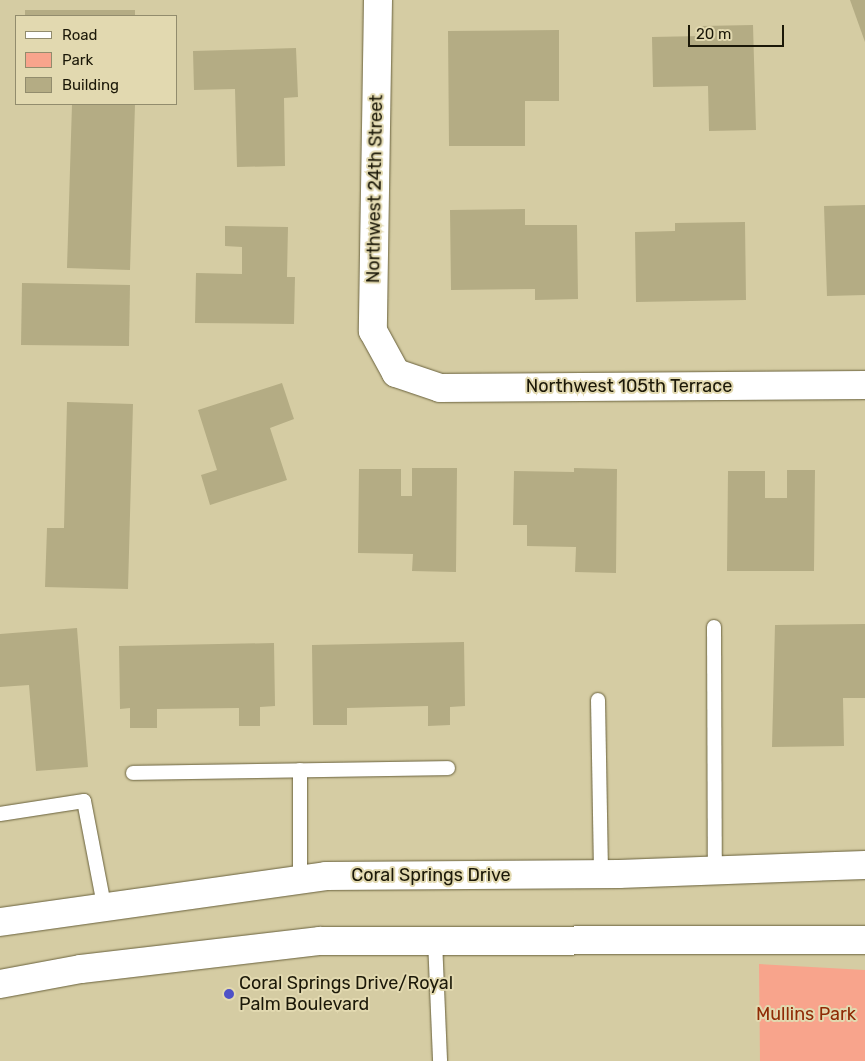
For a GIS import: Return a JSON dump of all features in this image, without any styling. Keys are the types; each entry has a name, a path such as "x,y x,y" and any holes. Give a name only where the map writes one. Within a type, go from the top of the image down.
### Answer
{"main road":[{"name":"Northwest 24th Street","path":"378,0 373,331 396,373"},
{"name":"Northwest 105th Terrace","path":"396,373 440,388 865,385"},
{"name":"Coral Springs Drive","path":"0,922 104,905 300,879 600,874 865,865"},
{"path":"0,984 80,969 320,941 865,940"}],"lane":[{"path":"714,627 715,871"},
{"path":"598,700 600,874"},
{"path":"132,773 448,768"},
{"path":"300,770 300,879"},
{"path":"0,814 84,801 104,905"},
{"path":"435,940 440,1061"}],"green space":[{"name":"Mullins Park","path":"759,964 865,970 865,1061 760,1061"}],"building":[{"path":"850,0 865,0 865,42"},
{"path":"25,10 135,10 135,15 25,15"},
{"path":"753,25 756,130 709,131 708,86 653,87 652,37 701,36 701,26"},
{"path":"559,30 559,101 525,101 525,146 449,146 448,31"},
{"path":"296,48 298,97 284,98 285,166 237,167 235,89 194,90 193,51"},
{"path":"72,105 135,105 130,270 67,268"},
{"path":"865,205 865,295 827,296 824,206"},
{"path":"525,209 525,225 577,225 578,299 535,300 535,289 451,290 450,210"},
{"path":"745,222 746,300 636,302 635,232 675,231 675,223"},
{"path":"225,226 288,227 287,277 295,277 294,324 195,323 196,273 242,274 242,247 225,246"},
{"path":"22,283 130,285 129,346 21,345"},
{"path":"282,383 294,419 270,428 287,480 210,505 201,475 217,470 198,410"},
{"path":"67,402 133,404 128,589 45,587 47,528 64,528"},
{"path":"412,468 457,468 456,572 412,571 413,554 358,553 359,469 401,469 401,496 412,496"},
{"path":"574,468 617,469 616,573 575,572 576,547 527,546 527,525 513,525 514,471 574,472"},
{"path":"787,470 815,470 814,571 727,571 728,471 765,471 765,498 787,498"},
{"path":"865,624 865,698 843,698 844,746 772,747 775,625"},
{"path":"77,628 88,767 36,771 29,685 0,687 0,634"},
{"path":"464,642 465,706 450,707 450,725 428,726 428,706 347,708 347,725 313,725 312,645"},
{"path":"274,643 275,706 260,707 260,726 239,726 239,708 157,709 157,728 130,728 130,708 120,709 119,646"}],"place":[{"name":"Coral Springs Drive/Royal Palm Boulevard","path":"229,994"}]}
